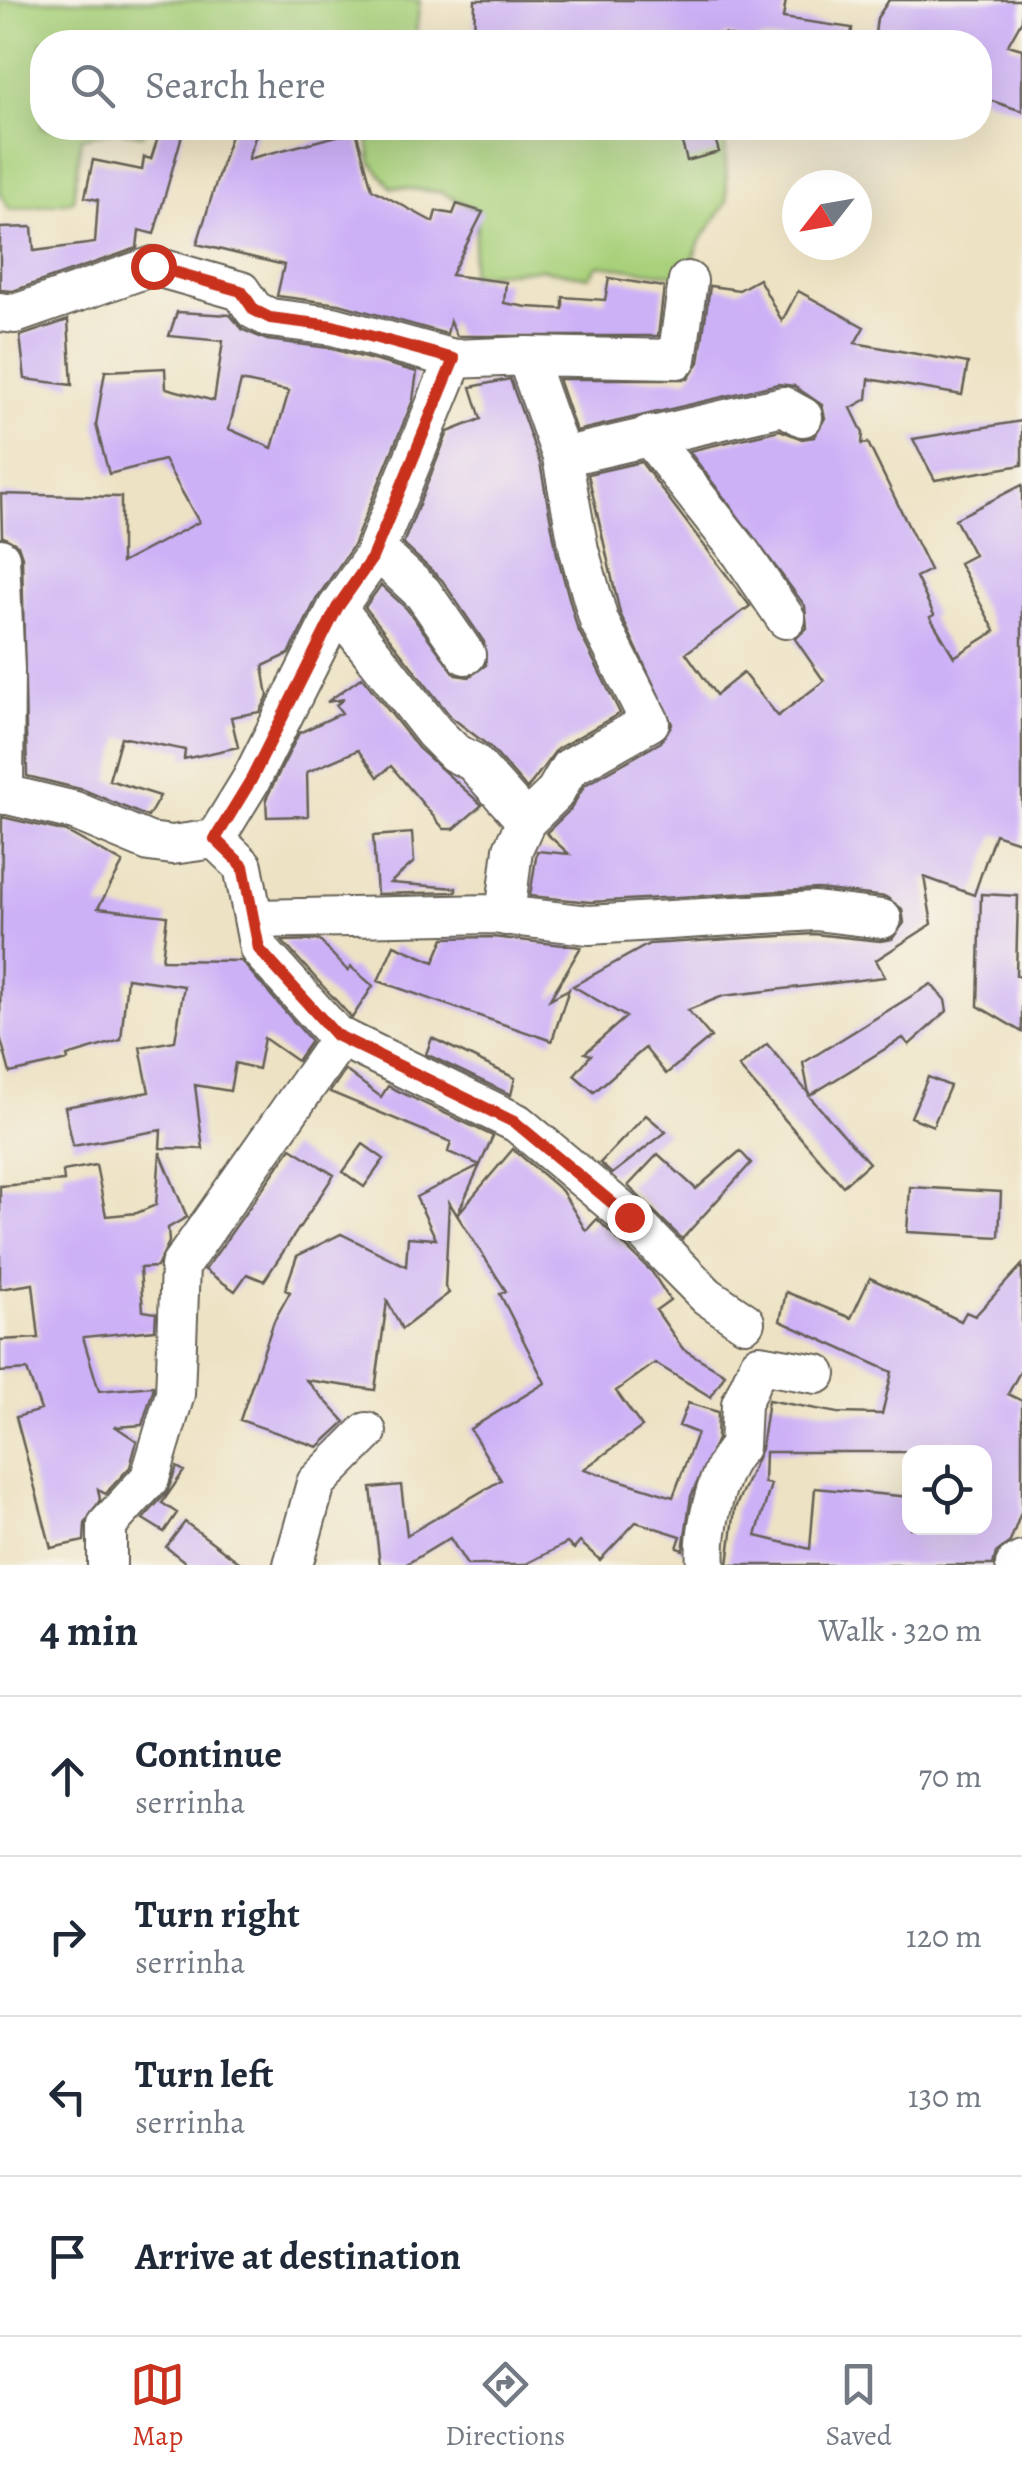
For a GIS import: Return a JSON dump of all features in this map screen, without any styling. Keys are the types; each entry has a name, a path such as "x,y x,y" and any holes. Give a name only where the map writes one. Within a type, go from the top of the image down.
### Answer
{"street":[{"path":"0,312 15,314 153,266 241,291 254,310 270,318 333,326 454,359 677,359 688,281"},
{"path":"505,916 514,849 526,821 554,794 569,768 650,722 600,621 579,550 562,457 526,356"},
{"path":"215,839 251,780 337,608 372,558 454,359"},
{"path":"562,457 783,406 804,417"},
{"path":"648,435 740,553 786,620"},
{"path":"372,558 384,556 423,593 466,655"},
{"path":"0,558 6,670 2,794 75,811 148,842 172,844 215,839"},
{"path":"337,608 434,732 455,753 473,762 526,821"},
{"path":"215,839 243,866 259,949 341,1037 516,1123 629,1217 707,1296 746,1322"},
{"path":"254,919 505,916 589,925 815,910 882,919"},
{"path":"107,1565 108,1526 150,1478 175,1394 180,1266 341,1037"},
{"path":"706,1565 705,1525 728,1458 739,1447 741,1404 759,1364 817,1374"},
{"path":"294,1565 316,1483 367,1432"},
{"path":"1016,1565 1022,1561"}],"green space":[{"path":"0,0 420,0 416,30 30,30 30,140 81,140 73,201 10,210 0,194"},
{"path":"368,140 725,140 727,202 699,243 687,276 598,265 589,277 541,269 470,275 479,211 441,192 391,187 371,162"}],"building":[{"path":"475,0 786,0 783,18 852,28 852,30 474,30"},
{"path":"889,0 1022,0 1022,20 1008,45 1022,49 1022,111 992,101 992,30 876,30 877,18"},
{"path":"157,140 181,140 154,234 139,230 137,248 13,291 0,290 0,228 32,227 34,251 95,243 98,200 85,197 93,160 142,170 144,157 151,159"},
{"path":"229,140 254,140 248,159 321,140 358,140 372,189 433,222 436,211 453,214 457,204 483,212 451,275 506,282 504,303 527,307 563,309 563,297 605,300 609,278 664,287 658,336 457,336 450,321 447,334 339,304 277,296 284,265 197,244"},
{"path":"681,140 716,140 719,152 687,161"},
{"path":"759,279 782,321 798,291 864,327 855,343 968,363 962,395 869,379 867,399 851,408 863,433 862,444 868,443 930,570 916,577 934,615 930,617 954,657 995,631 959,563 974,555 955,519 1022,485 1022,843 995,834 974,895 924,877 932,924 876,960 885,977 723,996 688,1010 711,1037 666,1074 645,1048 594,1092 574,1075 591,1055 585,1053 626,1017 573,986 649,944 814,934 880,941 892,939 904,923 902,909 886,897 818,889 590,902 530,896 537,851 569,854 546,833 570,810 585,785 661,742 672,724 620,613 588,474 641,462 750,606 686,653 716,695 743,673 778,716 824,681 795,639 807,628 805,606 689,451 780,430 802,439 814,437 825,418 822,405 794,386 778,384 576,431 558,379 688,379 699,362 710,286 739,290"},
{"path":"177,312 230,315 243,330 267,340 329,348 417,372 413,400 353,546 317,598 289,654 263,666 268,696 260,712 231,717 238,747 184,759 185,750 121,737 109,780 160,796 148,817 84,790 27,776 22,557 18,545 2,536 1,494 121,497 121,563 199,522 164,460 109,474 96,425 105,371 165,368 166,388 214,401 223,341 169,336","holes":["241,381 289,391 272,448 229,429"]},
{"path":"68,320 72,385 25,379 20,336"},
{"path":"510,379 540,463 557,554 577,627 620,713 557,749 527,789 490,747 451,717 365,607 381,585 406,608 456,675 469,677 486,665 484,642 442,580 403,544 448,432 481,419 471,387"},
{"path":"1022,421 1022,465 935,480 913,439"},
{"path":"362,677 418,748 482,805 454,829 444,829 391,766 378,777 358,750 307,772 308,816 267,817 266,799 299,733 342,713 336,705 344,699 327,702"},
{"path":"2,817 67,832 123,863 98,908 167,916 162,960 241,961 311,1041 297,1061 264,1038 258,1069 235,1063 230,1091 195,1085 203,1149 160,1148 161,1130 73,1146 65,1107 149,1092 140,1047 175,1041 184,986 127,978 121,1040 67,1056 68,1060 10,1073 0,1036"},
{"path":"412,833 414,862 390,883 456,888 456,892 377,894 373,836"},
{"path":"981,894 1018,896 1016,975 1022,978 1022,1032 978,1006"},
{"path":"492,937 581,947 550,999 569,989 552,1041 378,981 394,945 434,962 444,938"},
{"path":"319,940 348,971 351,967 373,986 352,1018 282,941"},
{"path":"931,984 945,1000 947,1011 909,1045 903,1038 809,1096 869,1163 843,1186 739,1067 767,1044 809,1094 803,1063"},
{"path":"432,1038 515,1078 511,1095 426,1054"},
{"path":"345,1070 381,1097 388,1086 493,1136 480,1165 448,1152 451,1142 330,1092"},
{"path":"928,1077 950,1086 933,1126 911,1117"},
{"path":"646,1115 666,1132 612,1174 600,1163"},
{"path":"363,1144 384,1159 364,1187 343,1172"},
{"path":"291,1148 334,1175 264,1281 247,1274 235,1291 205,1270"},
{"path":"513,1149 562,1191 586,1231 597,1219 652,1272 670,1300 656,1310 683,1349 725,1374 711,1397 655,1363 616,1391 642,1427 584,1469 673,1497 697,1433 679,1426 688,1403 718,1412 717,1439 691,1496 683,1550 677,1548 681,1536 636,1522 600,1560 580,1542 574,1549 567,1543 524,1565 467,1565 450,1538 405,1565 380,1565 371,1488 401,1485 407,1535 501,1480 470,1429 545,1383 500,1294 506,1291 457,1215"},
{"path":"740,1151 751,1163 682,1239 628,1186 658,1154 696,1189"},
{"path":"160,1152 187,1217 168,1228 169,1242 157,1267 140,1268 143,1311 156,1313 155,1330 83,1337 99,1391 153,1386 153,1390 142,1425 116,1427 137,1441 130,1467 105,1494 98,1489 100,1500 85,1524 84,1541 51,1548 16,1417 41,1410 27,1370 0,1372 0,1340 39,1338 33,1284 0,1289 0,1186 64,1181 63,1171 96,1165 106,1216 137,1213 156,1205"},
{"path":"480,1165 457,1215 449,1202 445,1287 449,1293 402,1329 387,1301 375,1390 306,1380 345,1422 318,1447 240,1420 274,1321 290,1292 285,1290 297,1256 341,1234 406,1266 408,1237 436,1239 416,1197"},
{"path":"910,1187 1001,1192 999,1237 907,1232"},
{"path":"1022,1265 1022,1368 1008,1394 1022,1401 1022,1510 1010,1542 996,1553 993,1565 728,1565 735,1508 761,1449 768,1400 838,1413 882,1414 892,1372 780,1321 786,1292 851,1318 870,1278 961,1321 966,1312 975,1316"},
{"path":"177,1467 184,1471 162,1503 177,1513 164,1532 143,1519 167,1492"},
{"path":"185,1522 243,1565 189,1565 166,1547"}],"route":[{"path":"153,266 241,291 254,310 270,318 333,326 454,359 372,558 337,608 251,780 215,839 243,866 259,949 336,1035 516,1123 629,1217"}]}
